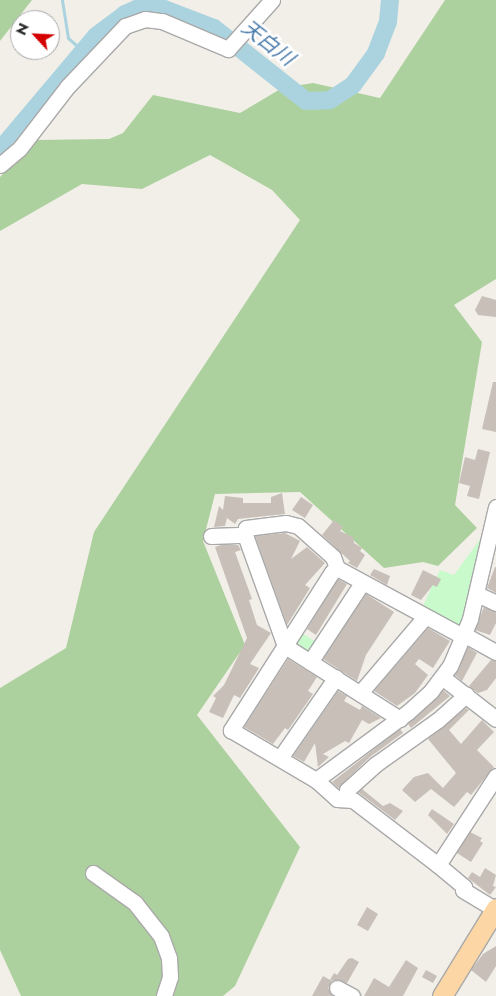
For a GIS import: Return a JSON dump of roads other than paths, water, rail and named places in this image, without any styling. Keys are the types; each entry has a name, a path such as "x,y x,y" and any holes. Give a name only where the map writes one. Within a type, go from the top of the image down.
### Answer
{"main road":[{"path":"442,996 496,908"}],"street":[{"path":"0,165 20,148 68,86 108,40 131,23 150,19 162,21 228,49 272,0"},
{"path":"316,780 400,719 442,677 464,636 492,544 496,507"},
{"path":"245,535 251,525 291,523 333,557 338,568 362,583 496,652"},
{"path":"211,536 245,535"},
{"path":"245,535 285,646 400,719"},
{"path":"338,568 332,572 231,730 316,780 338,799 354,800 438,865 464,887 463,890 496,908"},
{"path":"310,662 362,583"},
{"path":"477,594 496,604"},
{"path":"360,693 425,616"},
{"path":"280,758 336,677"},
{"path":"442,677 496,719"},
{"path":"346,799 347,790 376,764 438,720 466,695"},
{"path":"438,865 496,776"},
{"path":"93,874 135,903 161,936 169,958 170,977 164,996"},
{"path":"337,988 352,996"}],"waterway":[{"path":"62,0 68,38 83,51"},
{"name":"天白川","path":"0,150 96,36 125,14 136,9 164,9 214,28 306,101 330,100 353,85 376,53 388,22 390,0"}]}
